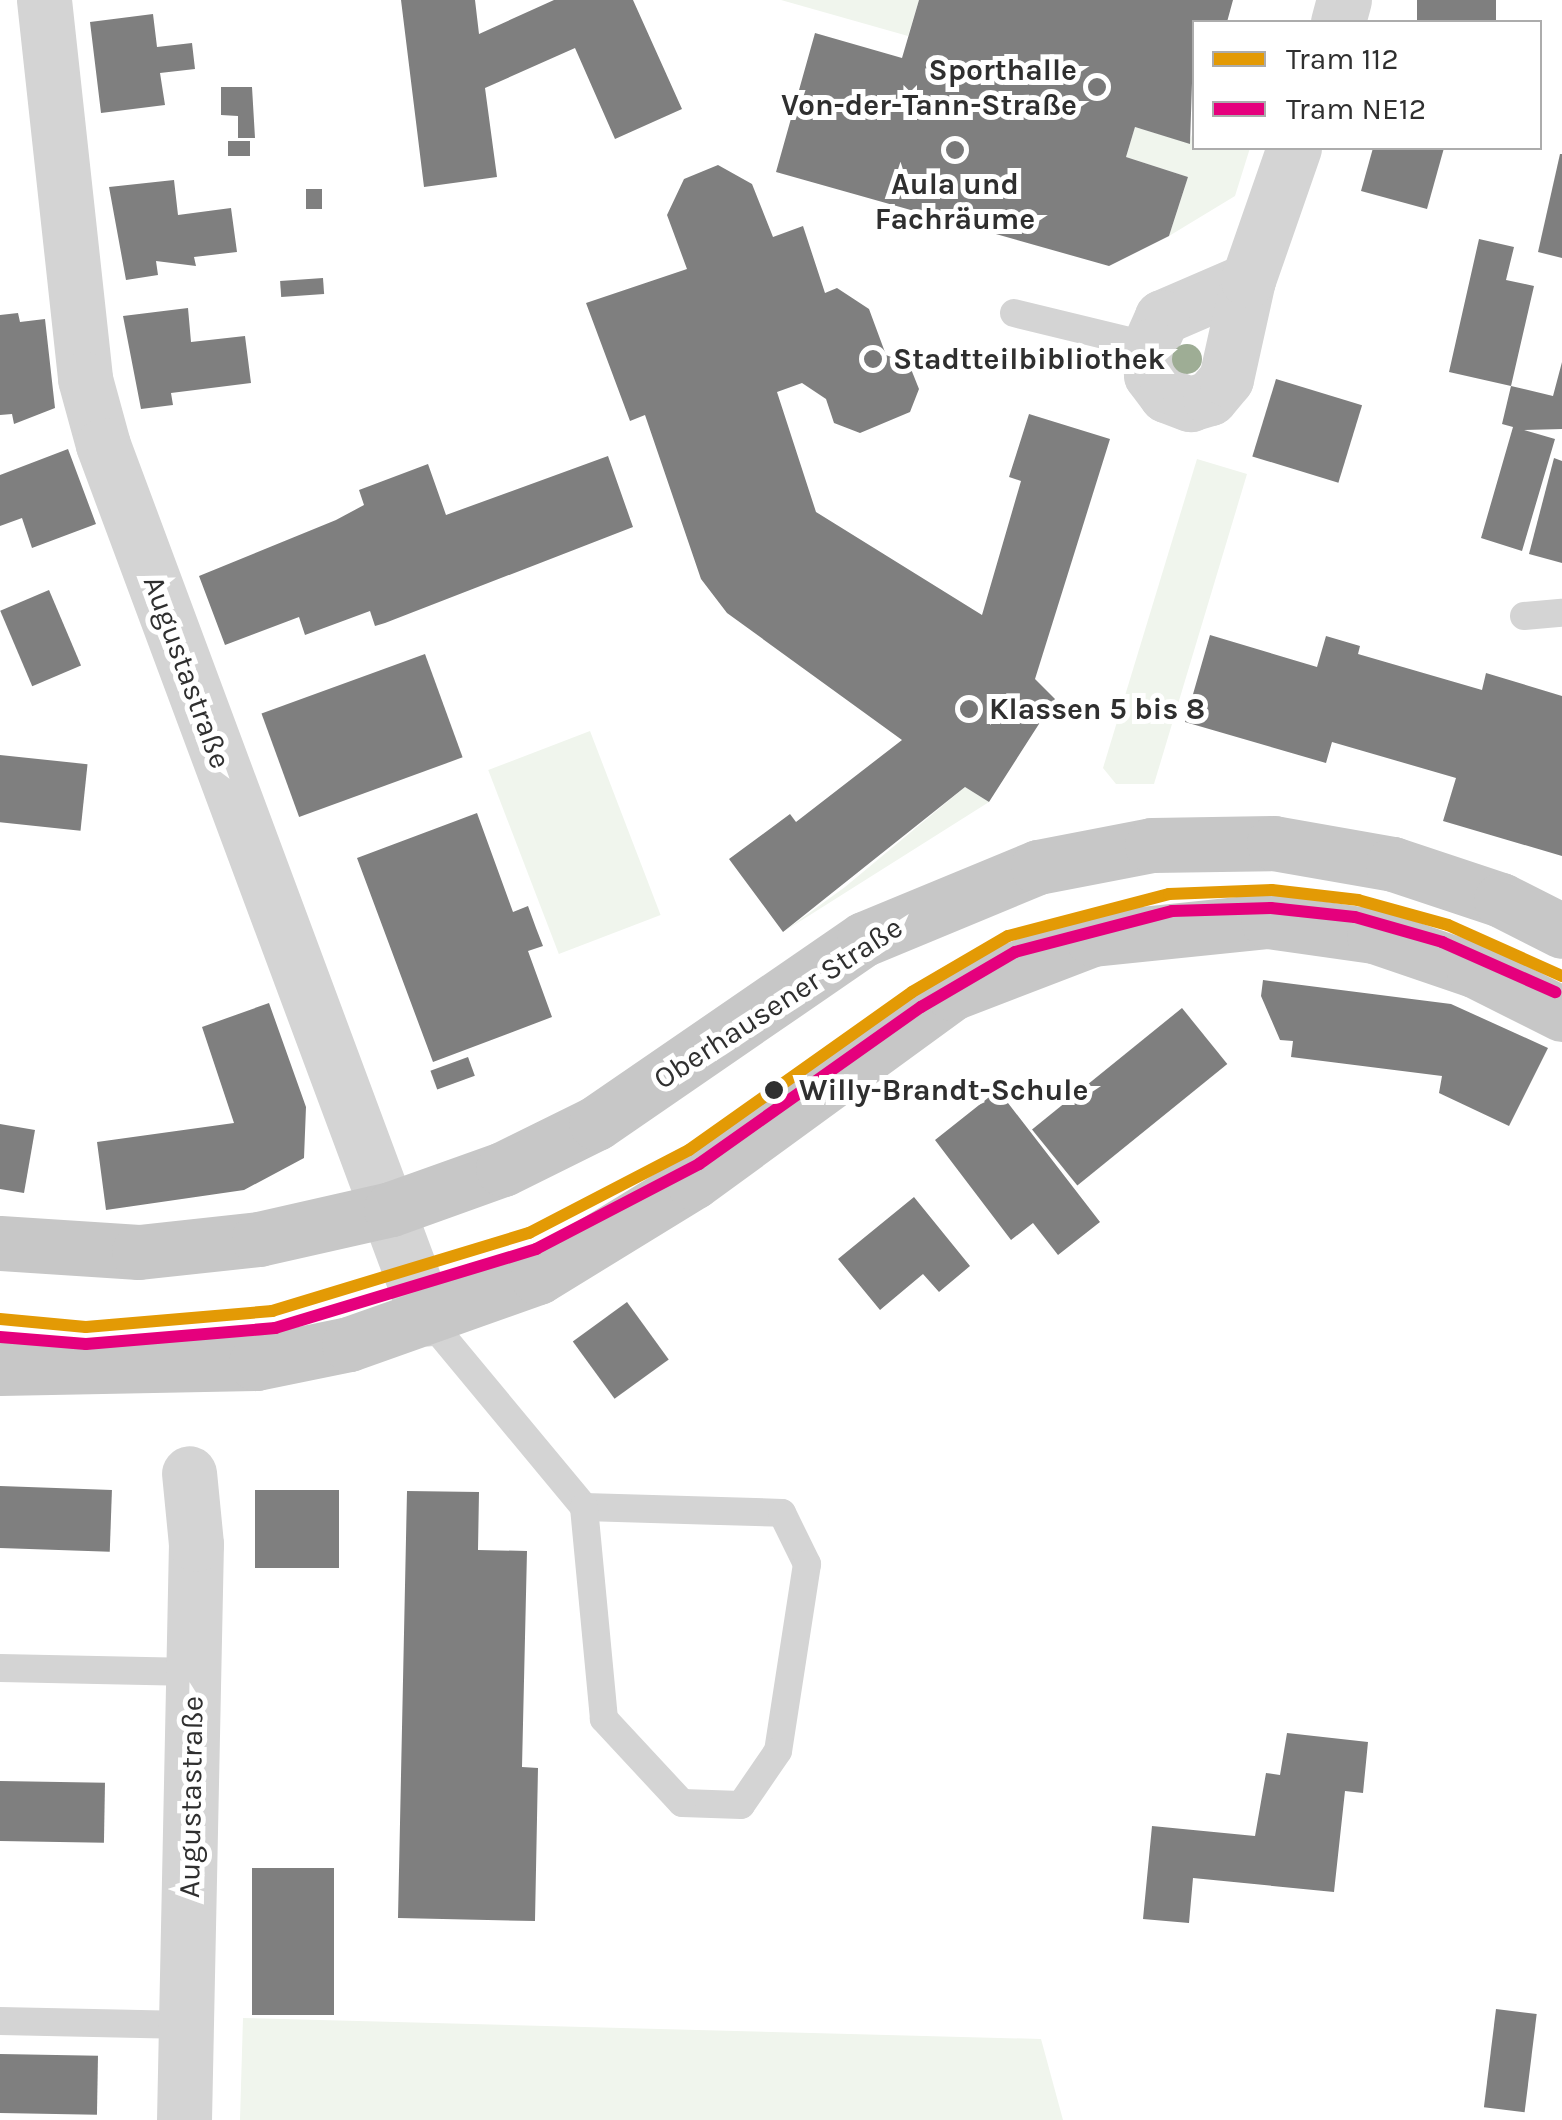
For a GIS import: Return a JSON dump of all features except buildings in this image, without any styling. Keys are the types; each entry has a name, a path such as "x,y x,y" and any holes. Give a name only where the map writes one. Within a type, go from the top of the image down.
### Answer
{"main road":[{"name":"Oberhausener Straße","path":"0,1243 139,1252 259,1239 391,1209 503,1169 596,1123 864,939 1038,867 1152,845 1274,843 1394,864 1502,900 1562,931"},
{"path":"0,1368 256,1363 428,1319 538,1278 693,1182 952,994 1092,939 1268,921 1374,936 1474,970 1562,1014"}],"street":[{"name":"Augustastraße","path":"44,0 85,378 102,444 391,1209 428,1319"},
{"path":"1248,280 1162,317 1149,346 1150,375 1166,395 1190,404 1210,398 1226,379 1248,280 1293,150"},
{"name":"Augustastraße","path":"184,2120 194,1672 189,1474"}],"lane":[{"path":"1014,312 1149,346"},
{"path":"1524,616 1562,613"},
{"path":"428,1319 584,1507 604,1719 682,1803 740,1805 778,1751 807,1564 782,1514 584,1507"},
{"path":"0,1668 194,1672"},
{"path":"0,2021 186,2024"}],"shaded area":[{"path":"781,0 919,0 908,36"},
{"path":"1135,127 1189,143 1192,135 1192,150 1249,150 1235,196 1169,236 1188,177 1126,157"},
{"path":"1197,459 1247,474 1154,784 1116,784 1103,768"},
{"path":"590,731 661,915 559,954 488,770"},
{"path":"965,787 989,802 783,932 845,887"},
{"path":"243,2018 1041,2039 1063,2120 240,2120"}],"tram line":[{"name":"112","path":"0,1319 86,1327 272,1311 529,1233 689,1150 912,992 1008,936 1169,894 1272,890 1358,900 1448,925 1562,976"},
{"name":"NE12","path":"0,1337 86,1344 275,1328 536,1249 699,1164 921,1007 1015,952 1172,911 1271,908 1355,917 1442,942 1555,992"}],"place":[{"name":"Sporthalle Von-der-Tann-Straße","path":"1097,87"},
{"name":"Aula und Fachräume","path":"955,150"},
{"name":"Stadtteilbibliothek","path":"873,359"},
{"name":"Klassen 5 bis 8","path":"969,709"},
{"name":"Willy-Brandt-Schule","path":"774,1090"}]}
